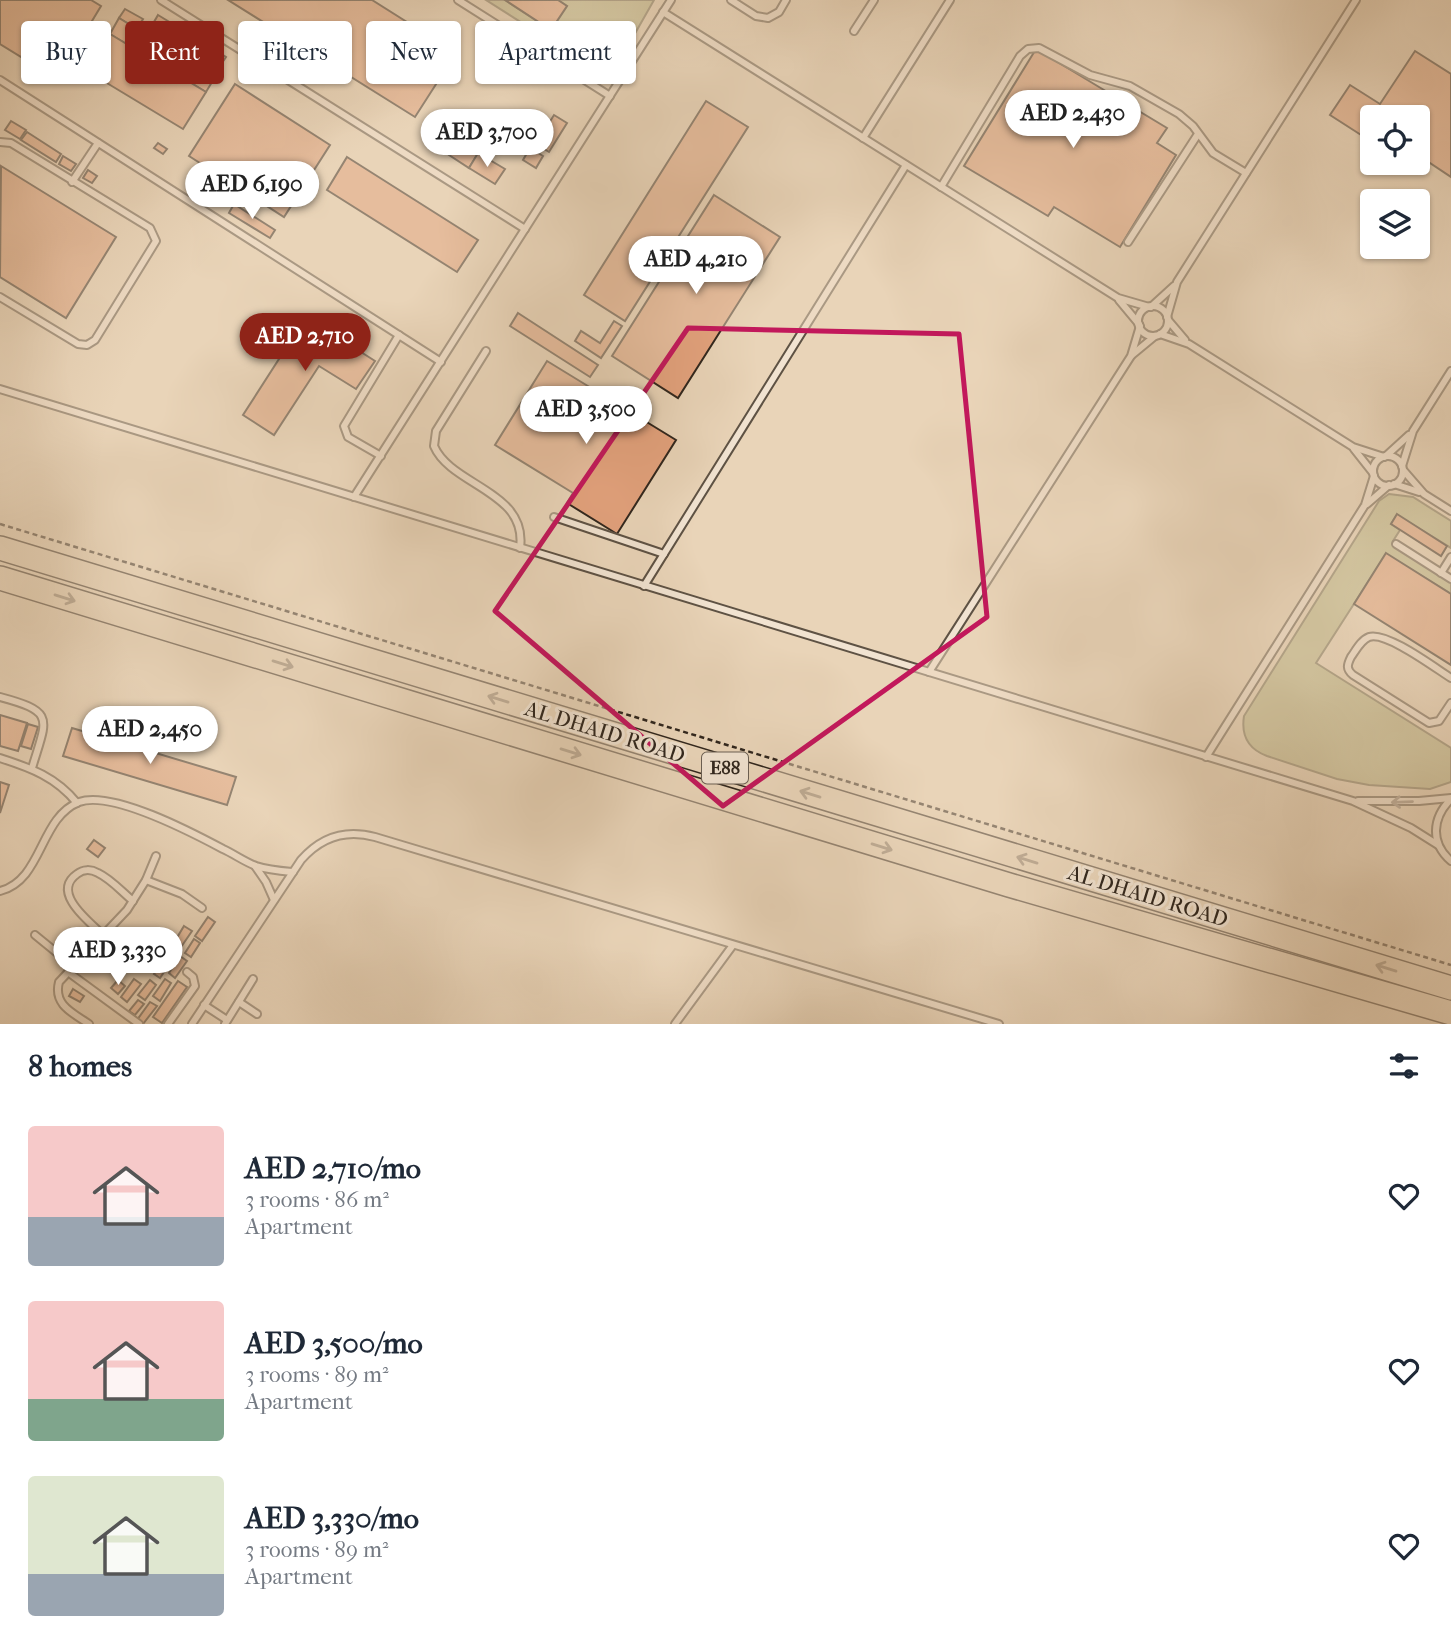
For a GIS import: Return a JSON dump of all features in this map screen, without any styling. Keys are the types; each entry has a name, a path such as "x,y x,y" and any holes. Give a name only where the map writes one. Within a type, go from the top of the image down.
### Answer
{"highway":[{"name":"AL DHAID ROAD","path":"0,548 1451,988"},
{"name":"AL DHAID ROAD","path":"0,578 1022,889 1451,1013"}],"lane":[{"path":"161,0 525,229"},
{"path":"458,0 610,96"},
{"path":"354,498 671,0"},
{"path":"731,0 756,16 768,19 779,12 786,0"},
{"path":"854,31 874,0"},
{"path":"863,138 950,0"},
{"path":"929,672 1131,356 1140,326 1140,316 1177,282 1356,0"},
{"path":"663,12 1118,298 1161,309 1189,344"},
{"path":"941,187 1020,56 1033,47 1097,78 1130,86 1179,114 1213,153 1246,173"},
{"path":"0,80 440,362"},
{"path":"1128,242 1198,134"},
{"path":"0,142 11,143 150,228 155,236 155,246 95,340 82,345 0,297"},
{"path":"72,181 98,143"},
{"path":"644,586 906,165"},
{"path":"1131,356 1166,328 1177,282"},
{"path":"1118,298 1146,334 1189,344 1353,447 1396,458 1424,494"},
{"path":"381,456 348,437 344,426 399,335"},
{"path":"486,351 436,431 434,446 442,458 510,510 520,528 520,548"},
{"path":"1365,506 1401,478 1413,431 1451,371"},
{"path":"0,389 1353,801 1392,818 1438,845 1451,861"},
{"path":"1206,757 1365,506 1377,461 1413,431"},
{"path":"1353,447 1380,483 1424,494 1451,511"},
{"path":"554,517 664,554"},
{"path":"1396,544 1451,579"},
{"path":"1441,573 1451,558"},
{"path":"1451,678 1382,636 1363,640 1347,664 1348,671 1353,676 1429,723 1439,721 1451,703"},
{"path":"0,697 32,706 41,716 43,729 32,768"},
{"path":"0,758 32,768 62,786 77,803"},
{"path":"1353,801 1397,802 1451,798"},
{"path":"1438,845 1435,832 1437,819 1451,798"},
{"path":"0,891 13,886 23,877 57,819 77,803 91,799 113,802 180,827 256,866 293,872"},
{"path":"192,1024 307,853 322,842 348,834 366,835 999,1024"},
{"path":"89,1024 66,1009 60,1001 58,987 68,972 104,936 133,901 156,856"},
{"path":"256,866 274,900"},
{"path":"104,936 69,897 68,886 74,877 82,871 98,873 133,901"},
{"path":"146,880 182,894 202,908"},
{"path":"35,935 74,966"},
{"path":"675,1024 733,945"},
{"path":"68,972 139,1024"},
{"path":"168,1024 195,986 193,976 187,972"},
{"path":"204,1005 226,1022 253,979"},
{"path":"239,1002 257,1014"}],"path":[{"path":"0,524 1451,965"}],"highlighted area":[{"path":"688,328 959,334 987,617 723,806 495,611"}],"shaded area":[{"path":"486,0 505,0 537,21 519,21"},
{"path":"558,0 654,0 636,32 636,21 557,21 567,6"},
{"path":"1389,494 1413,497 1451,521 1451,548 1397,515 1391,524 1400,530 1393,541 1451,577 1451,594 1386,554 1316,663 1451,748 1451,782 1430,789 1369,785 1337,779 1260,753 1247,740 1244,729 1244,716 1379,501"}],"building":[{"path":"0,0 91,0 101,6 92,21 21,21 21,57 0,44"},
{"path":"228,0 372,0 405,21 366,21 366,84 436,84 415,117 352,78 352,21 262,21"},
{"path":"505,0 558,0 567,6 557,21 537,21"},
{"path":"125,9 143,19 125,22 119,18"},
{"path":"158,15 168,21 155,21"},
{"path":"119,18 125,22 125,43 111,35"},
{"path":"111,35 125,43 125,84 193,84 206,92 183,129 109,84 111,84"},
{"path":"1036,49 1167,128 1157,143 1176,155 1120,247 1054,207 1048,216 964,166"},
{"path":"1415,51 1451,74 1451,177 1430,163 1430,105 1360,105 1360,134 1330,115 1350,85 1380,104"},
{"path":"193,84 211,84 206,92"},
{"path":"235,84 330,145 284,217 189,156"},
{"path":"706,101 748,127 625,321 584,295"},
{"path":"554,115 567,123 549,152 536,144"},
{"path":"11,121 26,130 20,139 5,130"},
{"path":"27,132 61,154 56,162 21,140"},
{"path":"462,135 482,147 469,168 449,155"},
{"path":"158,143 167,149 163,154 154,148"},
{"path":"530,148 543,156 536,168 523,160"},
{"path":"478,153 505,169 495,184 469,168"},
{"path":"63,156 76,164 71,171 59,164"},
{"path":"347,157 478,240 457,272 327,190"},
{"path":"1,166 116,237 66,318 0,277"},
{"path":"88,170 97,176 92,183 83,178"},
{"path":"714,195 780,237 678,398 612,356"},
{"path":"234,204 275,230 270,238 229,213"},
{"path":"518,313 598,365 590,377 510,326"},
{"path":"306,317 375,361 356,389 319,366 274,435 243,415"},
{"path":"614,321 622,326 601,358 575,341 581,331 600,343"},
{"path":"547,361 676,440 617,534 567,503 573,493 495,445"},
{"path":"1397,514 1447,546 1441,556 1391,524"},
{"path":"1386,553 1451,594 1451,665 1354,604"},
{"path":"0,715 27,723 18,751 0,746"},
{"path":"28,724 38,727 31,749 21,746"},
{"path":"72,728 236,777 227,805 63,756"},
{"path":"0,782 9,785 0,813"},
{"path":"94,840 105,848 98,857 87,849"},
{"path":"208,917 215,922 202,941 195,936"},
{"path":"184,926 192,931 179,950 172,946"},
{"path":"194,939 200,943 191,957 185,953"},
{"path":"168,953 174,957 160,978 154,974"},
{"path":"150,955 151,969 140,970 139,956"},
{"path":"180,956 187,961 175,978 169,973"},
{"path":"134,979 141,984 127,1002 121,997"},
{"path":"165,979 171,983 160,1001 153,996"},
{"path":"118,980 125,986 118,994 111,988"},
{"path":"150,980 156,985 145,1000 138,995"},
{"path":"178,981 187,987 162,1023 153,1017"},
{"path":"73,989 84,996 80,1002 69,996"},
{"path":"138,1000 144,1004 135,1015 129,1011"},
{"path":"150,1002 157,1006 143,1024 137,1020"}]}
